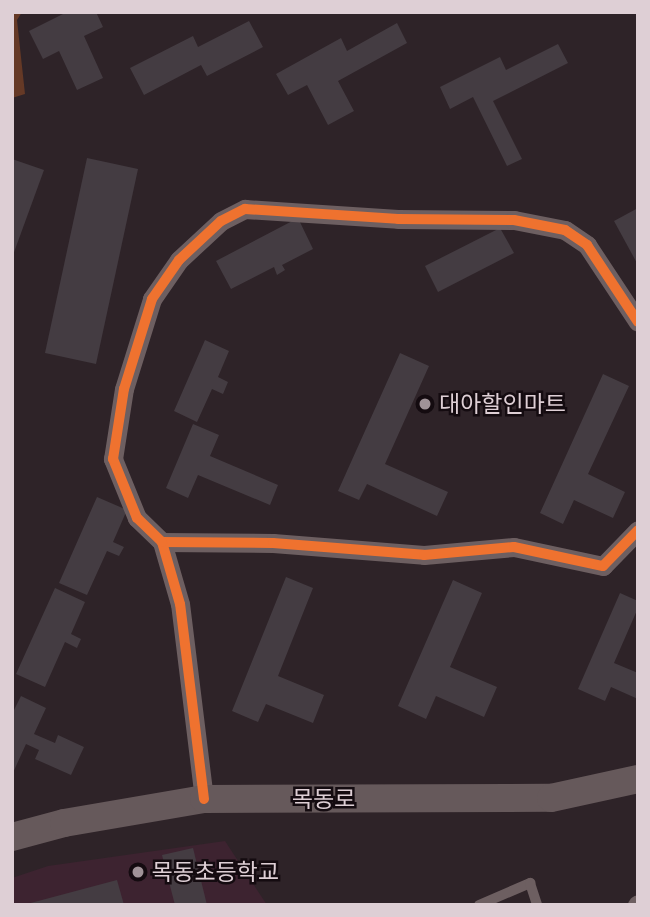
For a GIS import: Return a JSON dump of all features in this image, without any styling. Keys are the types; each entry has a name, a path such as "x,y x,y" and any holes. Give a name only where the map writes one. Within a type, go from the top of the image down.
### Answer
{"main road":[{"name":"목동로","path":"12,837 64,823 204,799 551,798 638,779"}],"street":[{"path":"204,799 180,604 162,542 137,517 113,459 124,389 152,299 179,260 221,220 245,209 398,219 501,219 565,230 587,245 602,263 638,322"},
{"path":"162,542 273,543 424,555 514,547 603,566 638,530"}],"lane":[{"path":"479,905 530,883 537,905"}],"shaded area":[{"path":"12,12 22,12 17,20 25,94 12,98"},
{"name":"목동초등학교","path":"225,841 267,905 12,905 12,878 48,866"}],"building":[{"path":"67,12 96,12 103,27 84,36 103,78 77,90 59,51 43,59 29,31"},
{"path":"249,21 263,47 207,76 201,65 144,95 130,68 193,36 198,47"},
{"path":"397,23 407,43 338,81 354,111 328,125 307,85 288,95 276,74 341,38 347,51"},
{"path":"558,44 568,63 493,101 522,159 507,166 473,97 450,109 440,87 500,57 506,70"},
{"path":"87,158 138,169 96,364 45,353"},
{"path":"12,159 44,170 13,255 12,255"},
{"path":"638,208 638,265 614,221"},
{"path":"298,218 313,249 282,265 285,270 277,275 274,267 231,289 216,261"},
{"path":"500,228 514,253 438,292 425,266"},
{"path":"205,340 229,351 218,377 228,382 223,394 212,389 197,422 174,411"},
{"path":"400,353 429,366 385,464 448,492 437,516 367,484 359,500 338,491"},
{"path":"603,374 629,386 588,474 625,492 613,518 574,500 563,524 540,513"},
{"path":"193,424 219,435 210,456 278,485 270,505 198,475 188,498 166,488"},
{"path":"97,497 127,510 113,542 124,547 119,556 107,551 87,595 59,583"},
{"path":"286,577 313,588 278,676 324,695 313,723 266,704 258,722 232,711"},
{"path":"453,580 482,593 450,667 497,687 484,717 436,696 426,719 398,706"},
{"path":"55,588 85,602 71,634 81,639 77,648 65,642 45,687 16,674"},
{"path":"620,593 638,601 638,608 614,663 638,673 638,699 611,687 605,701 578,689"},
{"path":"21,696 46,708 34,734 55,743 58,735 84,747 71,775 35,759 39,750 26,744 12,775 12,714"},
{"path":"193,848 207,905 175,905 162,855"},
{"path":"117,880 124,905 27,905 27,904"}],"cycle path":[{"path":"204,799 180,604 162,542 137,518 113,459 124,389 152,299 179,260 221,221 245,209 398,219 514,220 565,230 587,245 638,322"},
{"path":"162,542 273,543 424,555 514,547 603,566 638,530"}],"place":[{"name":"대아할인마트","path":"425,404"},
{"name":"목동초등학교","path":"138,872"}]}
